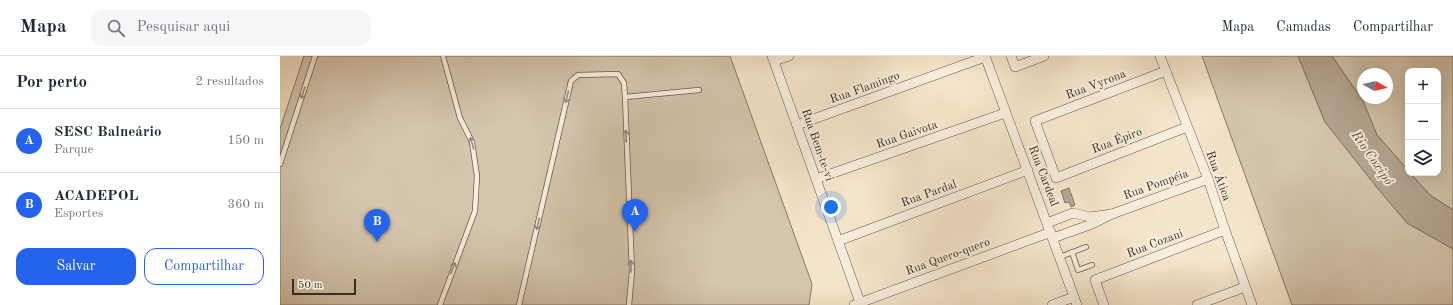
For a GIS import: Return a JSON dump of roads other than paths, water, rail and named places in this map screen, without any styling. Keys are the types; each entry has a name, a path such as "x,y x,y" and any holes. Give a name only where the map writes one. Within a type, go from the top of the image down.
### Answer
{"street":[{"path":"773,59 789,56"},
{"path":"1011,56 1015,67 1044,56"},
{"name":"Rua Ática","path":"1160,56 1208,179 1252,305"},
{"name":"Rua Cardeal","path":"985,57 1076,301"},
{"name":"Rua Flamingo","path":"797,125 985,57"},
{"name":"Rua Bem-te-vi","path":"773,59 838,241 858,304"},
{"name":"Rua Vyrona","path":"1056,178 1035,121 1166,71"},
{"name":"Rua Gaivota","path":"816,179 1005,113"},
{"name":"Rua Épiro","path":"1056,178 1187,128"},
{"name":"Rua Pardal","path":"838,241 1028,170"},
{"name":"Rua Pompéia","path":"1051,233 1074,227 1090,225 1112,214 1208,179"},
{"name":"Rua Pompéia","path":"1051,233 1073,213 1090,217 1112,214"},
{"name":"Rua Cozani","path":"1104,305 1094,280 1225,230"},
{"name":"Rua Quero-quero","path":"858,304 1051,233"},
{"path":"1197,305 1246,287"},
{"path":"1052,305 1076,301"}],"lane":[{"path":"280,164 315,56"},
{"path":"440,305 475,211 477,176 472,142 460,118 443,56"},
{"path":"519,305 571,81 578,75 618,74 624,83 625,97 632,271 629,305"},
{"path":"625,97 699,90"},
{"path":"1060,257 1086,247"},
{"path":"1072,252 1078,270 1092,265"}],"water":[{"name":"Rio Coxipó","path":"1298,56 1332,56 1357,92 1357,104 1364,104 1377,135 1405,167 1405,176 1413,176 1430,195 1453,210 1453,249 1407,223 1325,122"},
{"path":"1069,188 1075,205 1071,207 1069,202 1065,203 1061,191"}],"place":[{"name":"SESC Balneário","path":"635,232"},
{"name":"ACADEPOL","path":"377,242"}]}
